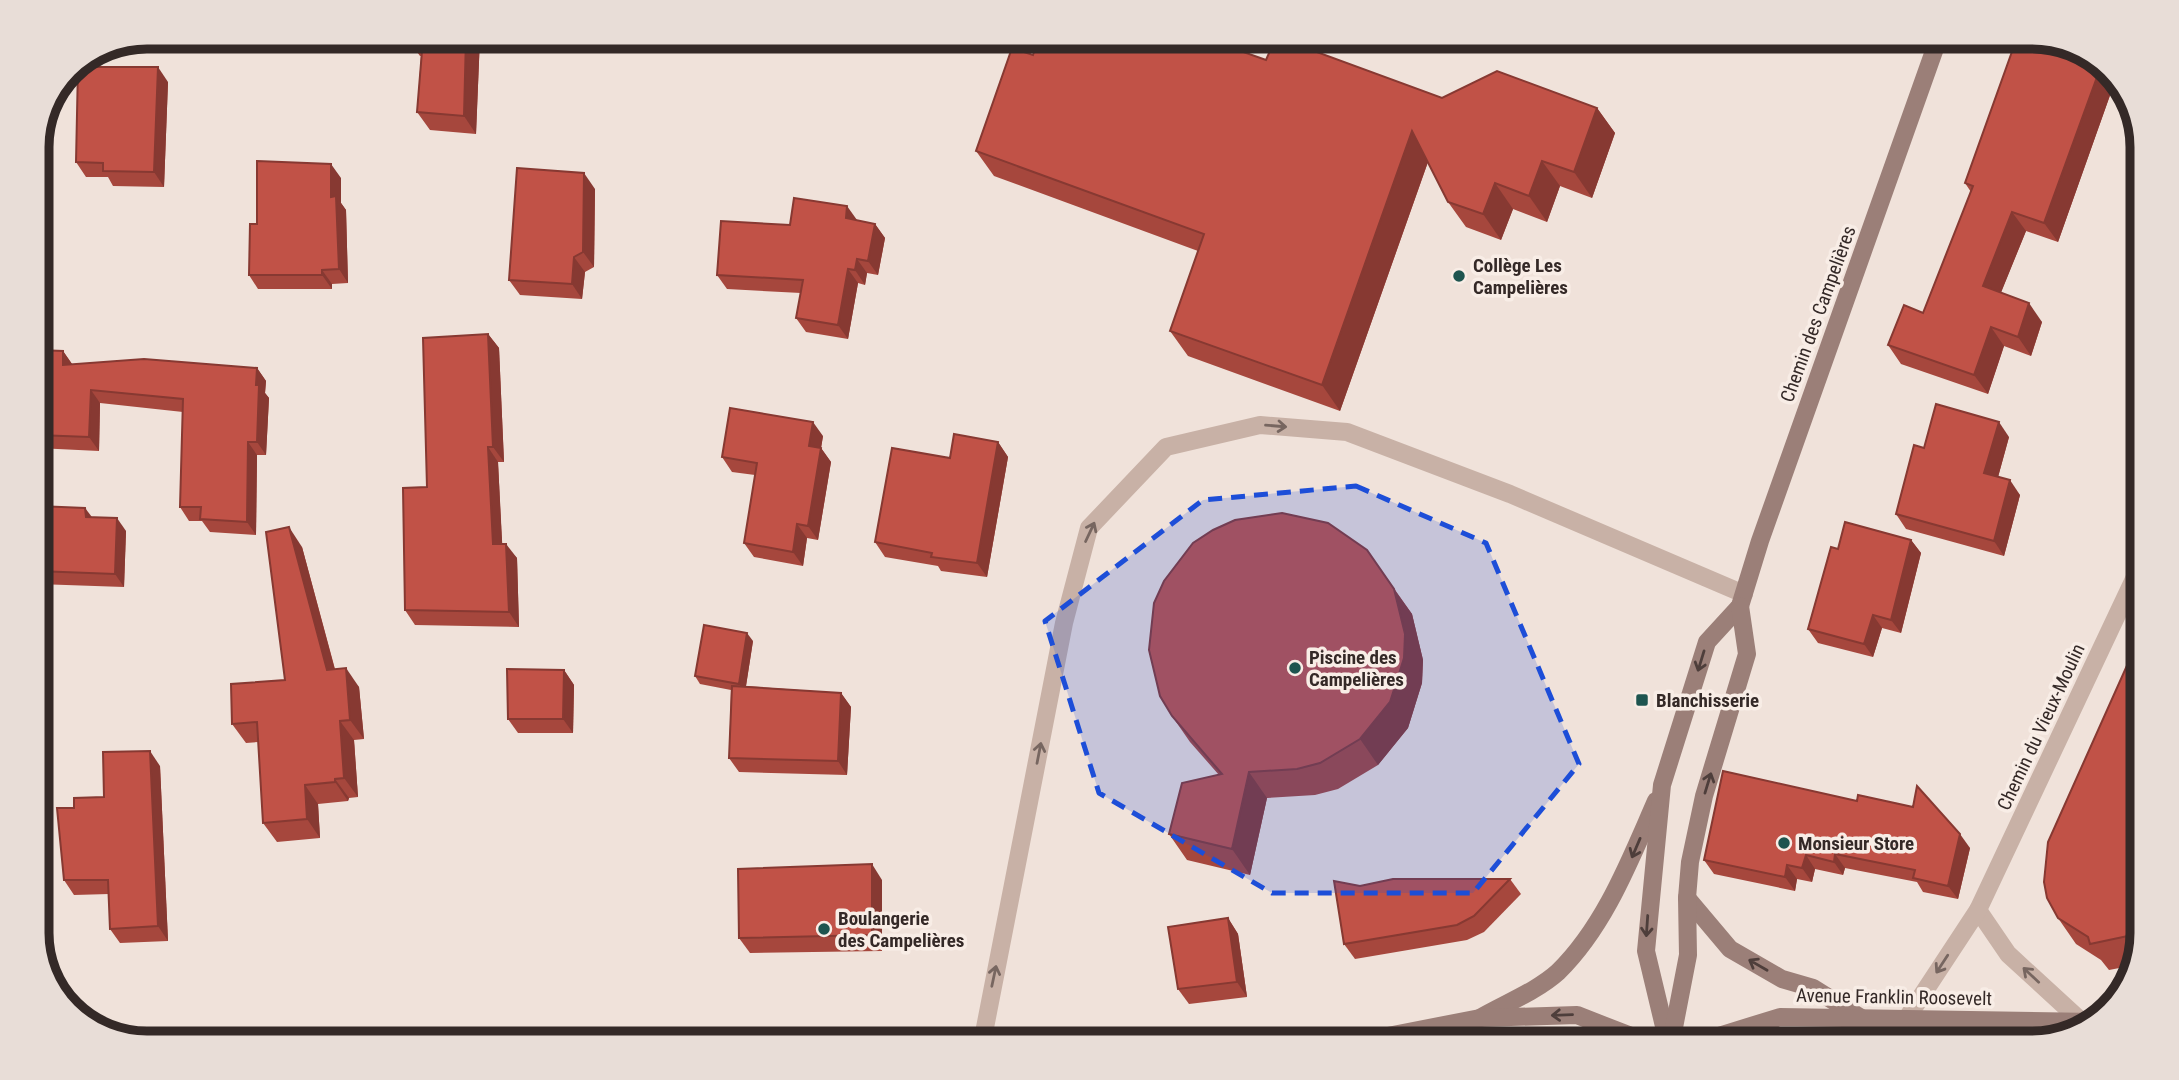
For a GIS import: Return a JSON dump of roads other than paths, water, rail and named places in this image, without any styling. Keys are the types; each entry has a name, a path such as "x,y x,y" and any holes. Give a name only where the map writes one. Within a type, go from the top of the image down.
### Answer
{"main road":[{"name":"Chemin des Campelières","path":"1672,1031 1688,955 1687,898 1704,796 1747,654 1742,600 1760,541 1936,49"},
{"name":"Chemin des Campelières","path":"1667,1031 1646,951 1662,785 1707,642 1742,600"},
{"path":"1480,1018 1556,974 1583,945 1626,871 1662,785"},
{"path":"1687,898 1730,949 1782,979 1813,988 1861,1018"},
{"path":"1413,1031 1480,1018 1577,1015 1618,1031"},
{"name":"Avenue Franklin Roosevelt","path":"1735,1031 1780,1017 2070,1023"}],"street":[{"path":"984,1031 1065,623 1089,528 1166,447 1260,425 1347,432 1510,494 1742,600"},
{"name":"Chemin du Vieux-Moulin","path":"1907,1018 1978,911 2130,588"},
{"path":"1978,911 2008,954 2080,1019"}],"place":[{"name":"Collège Les Campelières","path":"1459,276"},
{"name":"Piscine des Campelières","path":"1295,668"},
{"name":"Blanchisserie","path":"1642,700"},
{"name":"Monsieur Store","path":"1784,843"},
{"name":"Boulangerie des Campelières","path":"824,929"}]}
